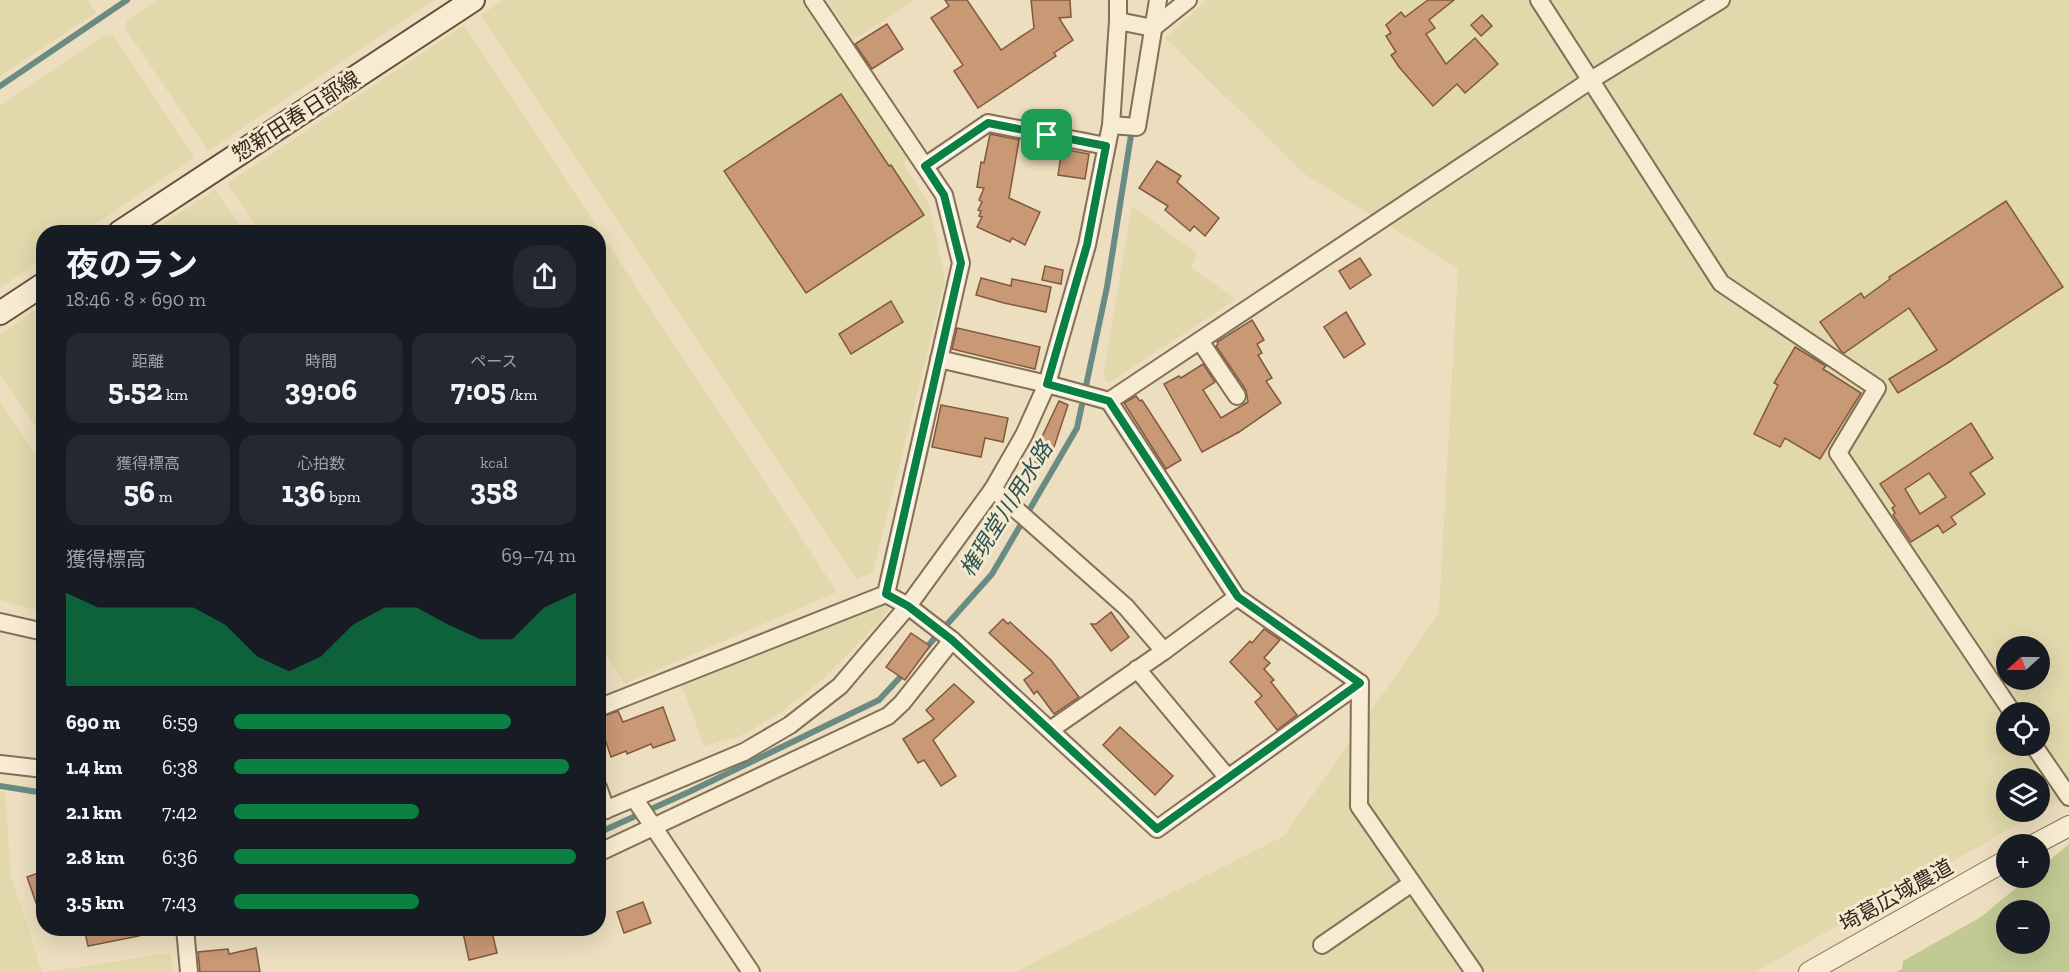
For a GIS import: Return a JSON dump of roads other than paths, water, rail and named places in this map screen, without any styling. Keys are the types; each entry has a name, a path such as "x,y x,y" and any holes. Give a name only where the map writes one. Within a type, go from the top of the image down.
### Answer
{"main road":[{"name":"惣新田春日部線","path":"131,225 472,0"},
{"path":"0,313 36,289"}],"street":[{"path":"813,0 944,195 961,263 886,594"},
{"path":"606,809 744,752 790,725 840,686 908,606 993,489 1024,435 1047,384 1087,245 1111,125 1118,0"},
{"path":"1111,125 1137,128 1158,0"},
{"path":"1118,21 1153,28 1188,0"},
{"path":"1539,0 1721,283 1877,388 1838,453 2005,702"},
{"path":"1109,401 1591,80 1721,0"},
{"path":"925,166 988,123 1106,146"},
{"path":"1200,341 1237,396"},
{"path":"939,359 1109,401 1238,597 1360,683"},
{"path":"993,489 1126,607 1164,651"},
{"path":"886,594 908,606 952,640 1157,829 1360,683"},
{"path":"606,705 886,594"},
{"path":"1050,730 1238,597"},
{"path":"0,622 36,630"},
{"path":"606,849 888,716 902,703 952,640"},
{"path":"1137,669 1228,778"},
{"path":"1360,683 1359,806 1474,972"},
{"path":"2041,756 2069,797"},
{"path":"0,764 36,768"},
{"path":"634,798 751,972"},
{"path":"2050,836 2069,826"},
{"name":"埼葛広域農道","path":"1809,972 1996,866"},
{"path":"1322,945 1412,883"},
{"path":"186,936 189,972"}],"waterway":[{"path":"0,86 127,0"},
{"name":"権現堂川用水路","path":"925,649 992,574 1077,428 1107,287 1132,129"},
{"name":"権現堂川用水路","path":"606,829 879,700 904,673"},
{"name":"権現堂川用水路","path":"0,786 36,792"}]}
